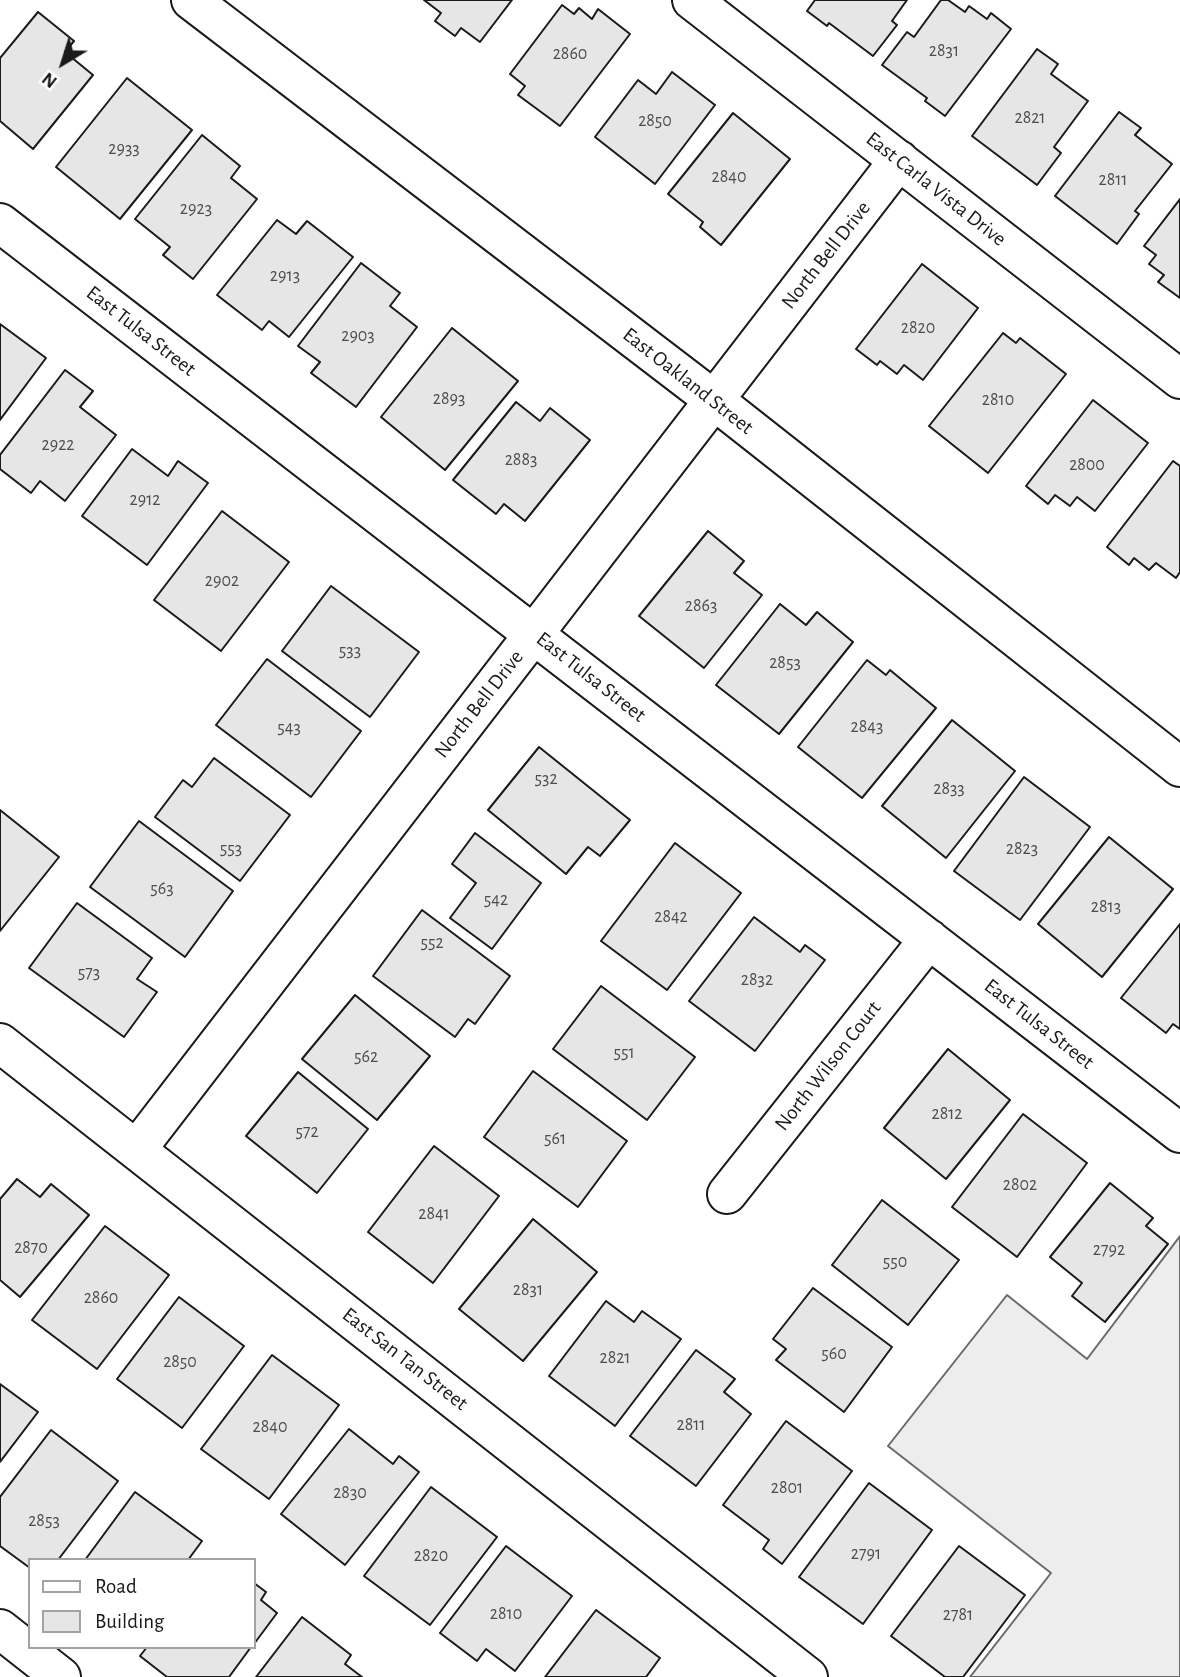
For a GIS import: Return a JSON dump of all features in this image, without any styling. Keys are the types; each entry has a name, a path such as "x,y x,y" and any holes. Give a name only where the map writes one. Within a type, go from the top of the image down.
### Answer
{"street":[{"name":"East Oakland Street","path":"191,0 714,400 1180,767"},
{"name":"East Carla Vista Drive","path":"692,0 1180,379"},
{"name":"North Bell Drive","path":"137,1149 899,160"},
{"name":"East Tulsa Street","path":"0,223 1180,1133"},
{"name":"North Wilson Court","path":"727,1194 929,939"},
{"name":"East San Tan Street","path":"0,1043 808,1677"},
{"path":"0,1629 61,1677"}],"shaded area":[{"path":"1180,1236 1180,1677 970,1677 1051,1573 888,1446 1007,1295 1087,1359"}],"building":[{"path":"424,0 512,0 480,42 461,28 455,36 435,21 441,13"},
{"path":"815,0 907,0 892,21 897,25 873,56 829,23 827,26 807,11"},
{"path":"941,0 948,0 965,12 969,6 987,19 991,13 1011,29 945,116 925,101 927,98 882,65 907,32 914,37"},
{"path":"562,5 574,14 579,8 592,19 598,9 630,34 560,126 518,95 525,86 510,74"},
{"path":"38,12 74,41 65,52 93,75 33,149 0,121 0,58"},
{"path":"1037,49 1058,64 1051,74 1088,101 1054,147 1061,153 1037,185 972,136"},
{"path":"672,72 715,105 655,184 595,137 638,80 656,94"},
{"path":"127,78 192,130 120,219 56,167"},
{"path":"1119,112 1141,128 1135,135 1172,164 1135,211 1139,214 1117,244 1055,196"},
{"path":"733,113 790,159 721,245 700,227 703,222 668,194"},
{"path":"202,135 240,166 231,178 257,199 193,279 163,255 170,247 135,219"},
{"path":"1180,199 1180,298 1158,282 1164,275 1149,264 1156,255 1144,246"},
{"path":"277,220 296,234 307,221 353,257 289,337 269,321 262,330 217,295"},
{"path":"361,263 400,293 390,306 417,327 356,407 311,373 320,362 298,346"},
{"path":"922,264 978,308 923,380 904,365 897,374 880,361 877,365 856,349"},
{"path":"0,324 46,358 0,420"},
{"path":"452,328 518,381 445,470 381,417"},
{"path":"1003,333 1016,343 1020,338 1066,374 988,473 929,426"},
{"path":"65,370 93,391 80,407 116,435 65,501 40,481 31,493 0,469 0,455"},
{"path":"1093,400 1148,443 1095,511 1077,497 1070,506 1055,495 1048,504 1026,486"},
{"path":"516,402 540,421 550,408 590,440 525,521 504,504 496,514 453,480"},
{"path":"132,449 168,476 178,461 208,483 147,565 82,516"},
{"path":"1173,461 1180,466 1180,572 1176,578 1156,563 1149,570 1134,558 1129,565 1107,547"},
{"path":"222,511 289,562 221,651 154,600"},
{"path":"708,531 744,561 734,573 762,595 704,668 639,616"},
{"path":"331,586 419,652 370,717 282,651"},
{"path":"780,604 806,625 817,612 853,642 779,734 716,685"},
{"path":"267,659 361,731 311,797 216,725"},
{"path":"867,660 886,675 890,670 936,708 862,798 798,747"},
{"path":"952,720 1015,771 946,858 882,806"},
{"path":"539,747 630,820 600,856 588,847 566,874 488,810"},
{"path":"214,758 290,815 240,881 155,817 183,780 192,787"},
{"path":"1024,777 1090,827 1020,920 954,871"},
{"path":"0,810 59,857 0,931"},
{"path":"139,821 233,891 185,957 90,887"},
{"path":"475,833 541,883 492,949 450,918 476,883 452,864"},
{"path":"1109,837 1173,889 1102,977 1038,924"},
{"path":"675,843 741,893 667,990 601,941"},
{"path":"77,903 152,958 137,979 157,992 124,1037 29,968"},
{"path":"422,910 510,976 475,1024 468,1019 455,1037 373,976"},
{"path":"754,917 800,952 805,945 825,960 755,1051 689,1001"},
{"path":"1180,924 1180,1029 1173,1024 1166,1033 1121,998"},
{"path":"601,986 695,1057 647,1120 553,1049"},
{"path":"355,995 430,1056 377,1120 302,1059"},
{"path":"948,1049 1010,1100 946,1179 884,1128"},
{"path":"533,1071 627,1141 578,1207 484,1137"},
{"path":"298,1072 368,1129 317,1193 246,1136"},
{"path":"1023,1114 1087,1163 1017,1257 952,1207"},
{"path":"434,1146 499,1196 433,1283 368,1232"},
{"path":"17,1179 40,1197 51,1184 89,1215 20,1297 0,1280 0,1199"},
{"path":"1110,1183 1153,1218 1146,1226 1168,1244 1105,1322 1072,1296 1082,1283 1050,1257"},
{"path":"882,1200 959,1260 908,1325 832,1265"},
{"path":"533,1219 597,1272 523,1361 459,1309"},
{"path":"105,1226 169,1275 97,1369 32,1320"},
{"path":"813,1288 892,1347 844,1412 776,1360 786,1349 773,1339"},
{"path":"179,1297 244,1346 182,1428 117,1379"},
{"path":"606,1301 634,1322 642,1311 681,1339 615,1426 549,1376"},
{"path":"696,1350 735,1379 724,1392 751,1414 696,1486 630,1436"},
{"path":"272,1355 339,1405 269,1499 201,1449"},
{"path":"0,1384 38,1412 0,1462"},
{"path":"786,1421 852,1471 782,1564 763,1549 769,1540 723,1505"},
{"path":"349,1429 393,1464 399,1456 419,1472 345,1565 281,1514"},
{"path":"51,1430 118,1481 60,1558 28,1558 28,1567 0,1546 0,1497"},
{"path":"869,1483 932,1530 863,1624 799,1577"},
{"path":"431,1487 497,1537 430,1625 364,1576"},
{"path":"135,1492 202,1541 189,1558 86,1558"},
{"path":"506,1546 572,1596 515,1671 486,1649 477,1661 440,1633"},
{"path":"959,1546 1025,1595 963,1677 945,1677 891,1636"},
{"path":"256,1584 266,1592 261,1600 277,1613 256,1641"},
{"path":"596,1610 660,1658 646,1677 545,1677"},
{"path":"302,1617 351,1655 345,1664 362,1677 256,1677"},
{"path":"145,1649 250,1649 229,1677 167,1677 140,1656"}]}
